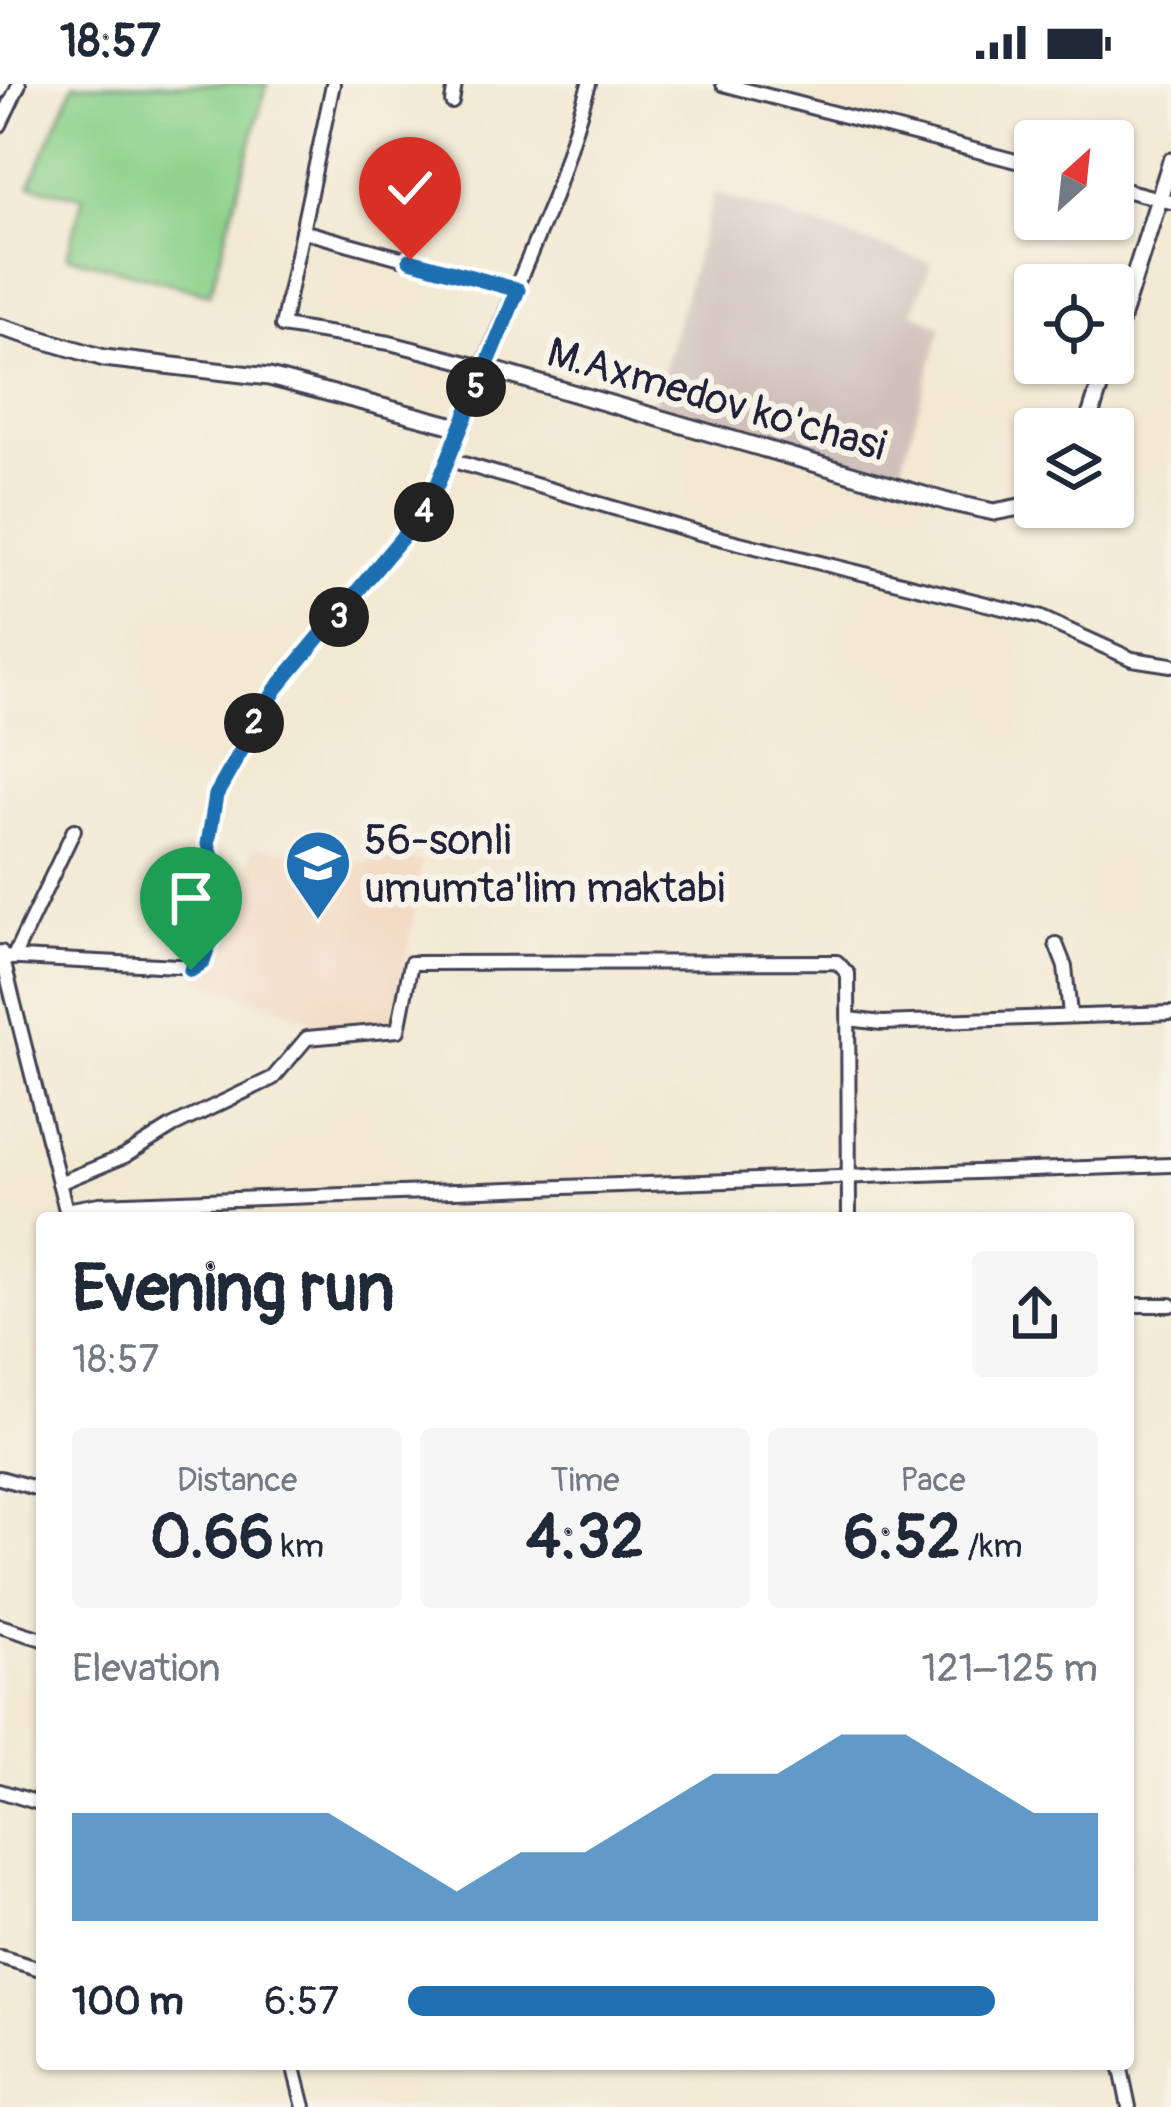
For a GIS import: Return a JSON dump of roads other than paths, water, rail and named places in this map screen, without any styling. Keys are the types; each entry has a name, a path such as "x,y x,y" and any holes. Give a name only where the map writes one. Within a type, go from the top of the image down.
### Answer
{"main road":[{"path":"1134,286 1165,200 1171,161"},
{"path":"0,327 104,358 269,377 462,428"},
{"name":"M.Axmedov ko'chasi","path":"462,428 482,370 948,502 994,512 1014,508"}],"street":[{"path":"0,125 19,84"},
{"path":"332,84 282,326 390,343 482,370 518,290 589,84"},
{"path":"452,102 455,84"},
{"path":"723,84 1014,160"},
{"path":"1134,192 1165,200"},
{"path":"302,231 518,290"},
{"path":"4,956 198,967 225,896 208,844 216,795 276,689 406,539 450,460 462,428"},
{"path":"450,460 699,533 1039,617 1132,659 1171,665"},
{"path":"66,1212 4,956 74,830"},
{"path":"1056,944 1065,967 1070,1014"},
{"path":"59,1183 125,1156 173,1126 273,1078 307,1038 398,1030 411,963 837,962 848,974 849,1212"},
{"path":"849,1018 882,1023 1171,1012"},
{"path":"73,1212 99,1204 1171,1165"},
{"path":"1134,1305 1171,1305"},
{"path":"0,1478 36,1488"},
{"path":"0,1626 36,1638"},
{"path":"0,1791 36,1802"},
{"path":"0,1957 36,1968"},
{"path":"295,2070 304,2107"},
{"path":"1121,2070 1129,2107"}],"place":[{"name":"56-sonli umumta'lim maktabi","path":"318,922"}]}
